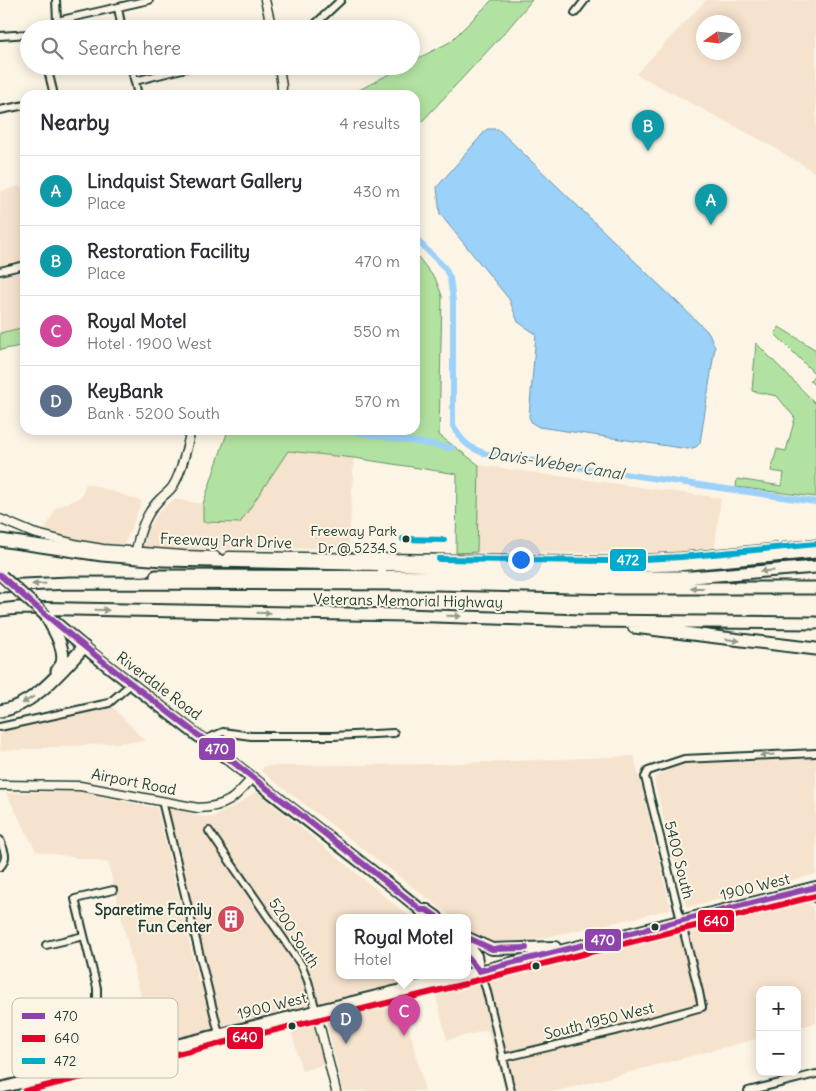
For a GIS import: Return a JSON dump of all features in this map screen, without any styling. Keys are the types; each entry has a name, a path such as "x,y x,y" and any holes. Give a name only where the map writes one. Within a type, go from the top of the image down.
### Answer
{"highway":[{"path":"0,540 102,555 162,560 540,568 678,565 816,552"},
{"path":"0,547 23,544"},
{"path":"70,583 108,577 204,575 692,576 816,567"},
{"name":"Veterans Memorial Highway","path":"0,586 70,583 816,588"},
{"name":"Veterans Memorial Highway","path":"0,610 18,608 405,615 580,621 816,623"},
{"path":"46,616 60,645 62,656 62,664 51,681"},
{"path":"580,621 816,649"},
{"path":"0,711 26,702 38,694 84,647"}],"main road":[{"name":"Riverdale Road","path":"0,574 46,616 84,647 422,914"},
{"name":"1900 West","path":"471,973 815,887"},
{"path":"471,939 492,949 576,947"},
{"path":"471,948 476,956 479,971"},
{"path":"471,962 479,971"},
{"name":"1900 West","path":"178,1044 437,979"},
{"name":"1900 West","path":"0,1088 41,1078"}],"street":[{"path":"56,0 57,20"},
{"path":"62,20 149,0"},
{"path":"265,0 270,20"},
{"path":"320,20 341,0"},
{"path":"575,13 585,0"},
{"path":"118,8 120,20"},
{"path":"0,36 20,35"},
{"path":"49,75 53,90"},
{"path":"133,75 137,90"},
{"path":"135,81 159,75"},
{"path":"281,75 281,90"},
{"path":"0,110 20,106"},
{"path":"0,271 20,266"},
{"path":"136,552 141,528 148,513 173,487 178,477 190,435"},
{"name":"Freeway Park Drive","path":"0,518 33,533 79,545 136,552 217,556 608,561 681,557 816,544"},
{"path":"0,727 109,703 130,684"},
{"path":"204,740 224,732 251,736 333,736 394,733"},
{"name":"5400 South","path":"702,1007 645,777 648,771 684,759 816,753"},
{"name":"Airport Road","path":"0,785 80,786 162,802 198,808 211,808 234,799 252,778"},
{"path":"162,802 219,1034"},
{"name":"5200 South","path":"209,831 302,966 308,981 336,1091"},
{"path":"0,840 5,855 4,862 0,866"},
{"path":"815,887 816,899"},
{"path":"97,998 97,988 75,899 113,890"},
{"path":"46,945 84,936"},
{"path":"479,971 486,988 511,1091"},
{"name":"South 1950 West","path":"502,1058 702,1007"},
{"path":"748,1091 778,1088 816,1074"}],"shaded area":[{"path":"706,0 816,0 816,173 768,144 636,74"},
{"path":"20,186 20,328 0,333 0,191"},
{"path":"288,451 354,458 349,548 142,550 147,530 160,510 174,499 203,504 204,522 239,523"},
{"path":"479,465 721,498 714,554 477,552"},
{"path":"86,483 142,501 124,545 84,543 45,530 56,508 81,497"},
{"path":"109,703 145,741 0,751 0,727"},
{"path":"634,756 671,909 542,938 494,945 481,940 471,932 471,914 448,914 261,771 264,766 438,764"},
{"path":"816,756 816,874 689,907 686,906 654,781 655,777 686,761"},
{"path":"74,791 157,808 199,983 211,980 168,814 170,806 197,816 212,817 237,805 256,791 406,914 336,914 336,979 423,979 178,1039 178,998 141,998 108,863 36,851 6,793"},
{"path":"809,896 816,922 816,1023 801,1027 801,986 756,986 756,1039 558,1091 506,1091 488,1030 447,1040 434,989"},
{"path":"402,998 425,1091 343,1091 325,1016"},
{"path":"314,1017 326,1064 302,1071 289,1023"}],"green space":[{"path":"492,0 532,0 507,30 420,124 420,90 359,90 387,75 420,75 420,57 450,42"},
{"path":"420,259 436,280 442,296 439,435 479,465 477,552 456,553 457,474 354,458 288,451 240,523 203,522 203,504 226,435 420,435"},
{"path":"779,327 816,350 816,387 810,381 815,374 775,334"},
{"path":"20,328 20,346 0,350 0,333"},
{"path":"756,343 816,404 816,497 736,487 737,479 782,486 784,473 771,471 777,449 786,451 795,418 777,396 752,391"}],"water":[{"path":"487,129 498,129 709,333 715,347 700,443 696,447 688,449 539,427 532,423 529,417 536,334 518,322 509,299 440,214 437,187"}],"waterway":[{"name":"Davis-Weber Canal","path":"420,243 445,268 450,278 453,301 453,426 463,441 471,447 487,454 816,502"},
{"path":"373,435 452,448"}],"transit line":[{"name":"472","path":"403,539 444,540"},
{"name":"472","path":"439,559 607,561 681,557 816,544"},
{"name":"470","path":"0,575 52,620 133,685 421,910 427,910 433,914"},
{"name":"470","path":"471,962 479,971 816,887"},
{"name":"640","path":"470,982 816,896"},
{"name":"470","path":"471,939 492,949 526,948"},
{"name":"640","path":"178,1054 465,984"},
{"name":"640","path":"25,1091 78,1078"}],"place":[{"name":"Restoration Facility","path":"648,151"},
{"name":"Lindquist Stewart Gallery","path":"711,225"},
{"name":"Freeway Park Dr @ 5234 S","path":"406,539"},
{"name":"Sparetime Family Fun Center","path":"231,919"},
{"name":"Royal Motel","path":"404,1036"},
{"name":"KeyBank","path":"346,1044"}]}
